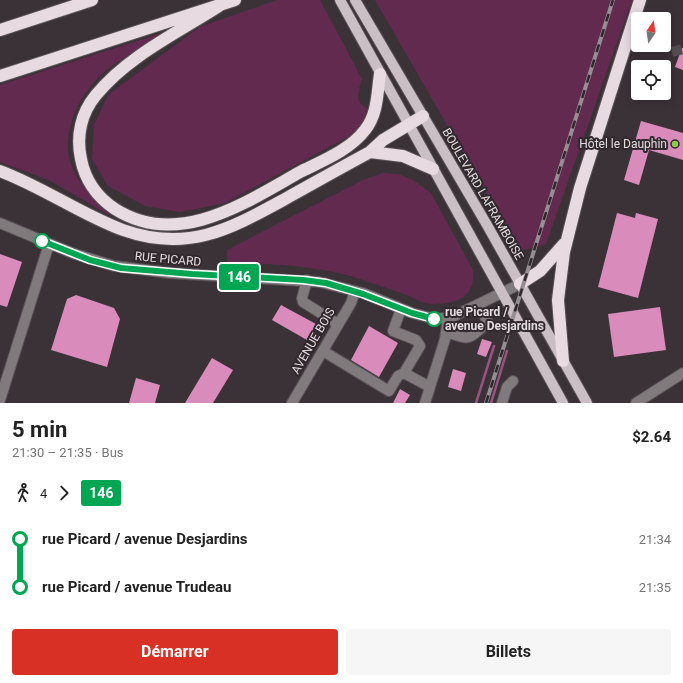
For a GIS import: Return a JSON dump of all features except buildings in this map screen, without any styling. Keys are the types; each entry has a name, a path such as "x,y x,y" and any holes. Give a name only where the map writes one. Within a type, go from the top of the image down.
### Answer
{"highway":[{"path":"0,30 92,0"},
{"path":"0,76 235,0"},
{"path":"563,361 559,294 566,242 580,188 640,0"},
{"path":"219,6 152,48 123,69 95,96 84,114 79,139 80,156 84,172 93,188 102,198 124,214 159,223 195,222 226,212 270,189 344,148 363,133 374,112 380,74"},
{"path":"0,171 35,186 122,229 153,238 185,239 215,233 241,223 370,152 383,140 423,116"},
{"path":"370,152 403,156 433,169"},
{"path":"520,284 540,272 566,242"}],"main road":[{"path":"340,0 563,403"},
{"name":"BOULEVARD LAFRAMBOISE","path":"355,0 520,284 587,403"}],"street":[{"name":"RUE PICARD","path":"0,223 90,260 121,268 192,274 307,280 355,291 427,318 448,319 520,284"},
{"path":"0,400 49,244"},
{"path":"307,280 302,298 303,302 338,324"},
{"name":"AVENUE BOIS","path":"293,403 355,291"},
{"path":"447,332 463,339 468,338 488,323 479,304"},
{"path":"323,351 389,391 398,376 404,374 420,345 416,340 393,331 401,309"},
{"path":"425,403 447,332 448,319"},
{"path":"404,374 430,387"},
{"path":"636,403 683,374"},
{"path":"502,403 507,387 513,381"}],"shaded area":[{"path":"277,0 320,0 362,79 358,97 361,104 369,109 364,122 355,133 225,203 180,212 145,206 108,186 92,159 94,125 108,95 200,27"},
{"path":"375,0 632,0 546,244 520,251"},
{"path":"162,33 163,36 118,62 103,73 94,82 80,102 74,114 68,138 69,159 72,168 89,192 110,212 109,215 49,180 0,162 0,85"},
{"path":"383,173 398,174 413,180 431,193 473,270 471,287 463,298 449,303 429,304 382,286 338,273 291,266 227,262 227,250 363,180"}],"waterway":[{"path":"476,403 494,346"},
{"path":"491,403 507,351"}],"tunnel":[{"path":"672,52 683,49"}],"railway":[{"path":"486,403 613,0"}],"bus line":[{"name":"146","path":"42,241 90,260 121,268 192,274 303,280 326,283 363,294 427,318 434,319"}],"place":[{"name":"Hôtel le Dauphin","path":"675,144"},
{"name":"rue Picard / avenue Desjardins","path":"434,319"}]}
